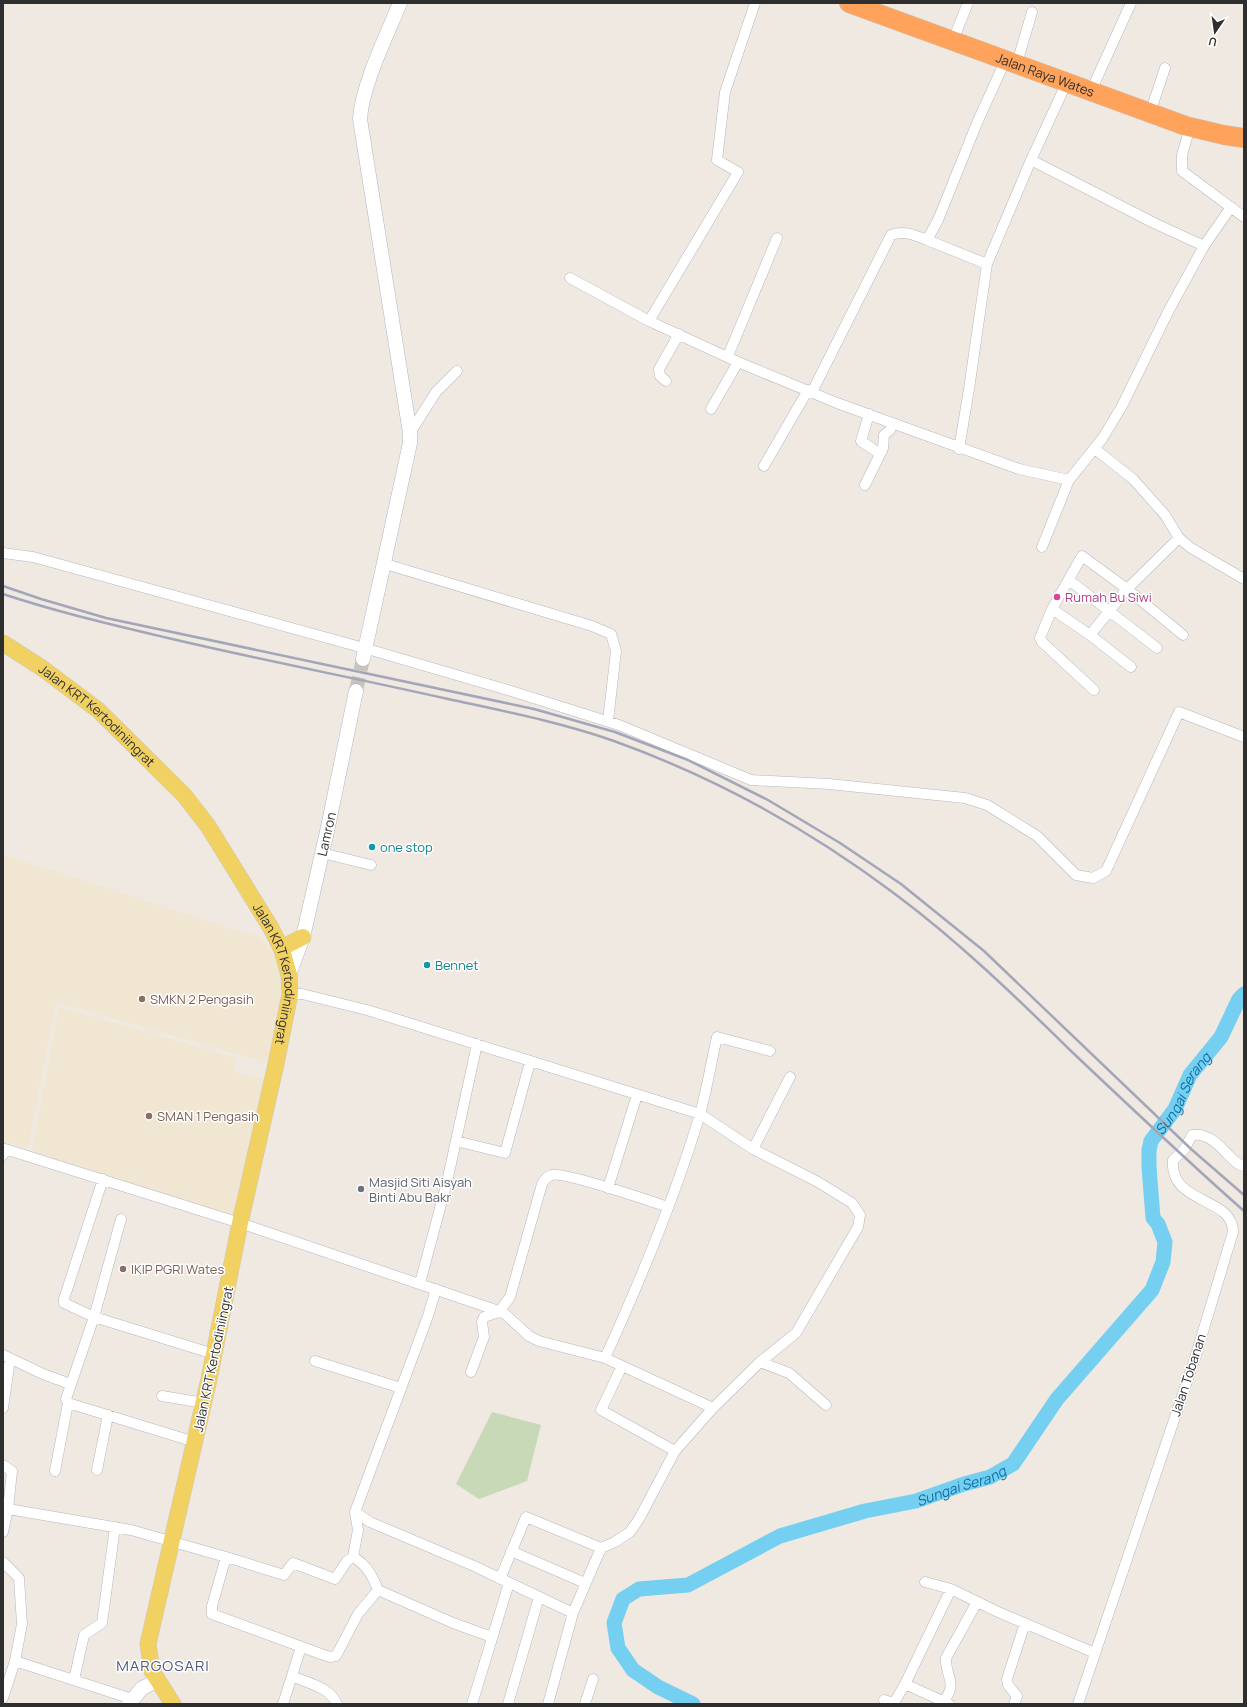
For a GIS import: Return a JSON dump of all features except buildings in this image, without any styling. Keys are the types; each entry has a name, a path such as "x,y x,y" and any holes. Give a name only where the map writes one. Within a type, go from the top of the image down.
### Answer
{"highway":[{"name":"Jalan Raya Wates","path":"849,3 1190,127 1244,138"}],"main road":[{"name":"Jalan KRT Kertodiniingrat","path":"3,643 42,668 98,710 184,795 208,826 271,928 281,948 289,975 290,994 252,1178 240,1223 204,1402 148,1644 152,1671 173,1704"},
{"path":"281,948 303,937"}],"street":[{"path":"363,653 382,563 409,453 410,433 360,119 361,108 377,57 400,3"},
{"path":"649,321 738,172 717,160 725,92 755,3"},
{"path":"953,40 968,3"},
{"path":"1091,91 1131,3"},
{"path":"927,240 938,220 977,123 1011,61 1032,12"},
{"path":"1150,113 1165,68"},
{"path":"959,449 987,264 1031,160 1068,82"},
{"path":"1190,127 1182,155 1182,171 1244,217"},
{"path":"1031,160 1154,223 1204,246"},
{"path":"1042,547 1069,480 1095,449 1122,406 1168,312 1204,246 1231,207"},
{"path":"764,466 810,391 891,235 900,232 909,233 987,264"},
{"path":"728,356 777,238"},
{"path":"570,278 649,321 728,356 738,362 810,391 837,404 893,422 959,449 1020,469 1069,480"},
{"path":"666,381 660,376 659,369 679,334"},
{"path":"711,409 738,362"},
{"path":"410,433 436,392 457,371"},
{"path":"869,414 861,441 880,454"},
{"path":"865,485 883,447 884,437 890,430 893,422"},
{"path":"1095,449 1133,479 1165,515 1179,538 1191,548 1244,579"},
{"path":"1090,635 1127,589 1179,538"},
{"path":"3,553 33,557 363,653 608,721 751,780 828,784 965,798 987,805 1037,836 1076,875 1093,878 1106,871 1179,712 1244,737"},
{"path":"1094,690 1042,642 1041,633 1052,609 1082,556 1127,589 1182,635"},
{"path":"382,563 592,626 611,634 616,651 608,721"},
{"path":"1068,580 1157,648"},
{"path":"1052,609 1090,635 1130,666"},
{"name":"Lamron","path":"289,975 303,937 356,691"},
{"path":"322,853 371,865"},
{"path":"290,994 302,994 367,1010 700,1114 753,1149 818,1182 847,1200 860,1215 858,1227 796,1333 760,1362 713,1408 675,1451 635,1526 622,1538 601,1548 573,1613 548,1704"},
{"path":"605,1358 635,1293 668,1207 700,1114 717,1037 770,1051"},
{"path":"420,1283 456,1141 477,1044"},
{"path":"456,1141 505,1153 530,1062"},
{"path":"753,1149 790,1077"},
{"path":"608,1188 637,1095"},
{"name":"Jalan Tobanan","path":"1078,1704 1195,1358 1233,1232 1233,1224 1227,1214 1188,1191 1175,1179 1172,1169 1173,1160 1184,1150 1192,1136 1198,1135 1211,1140 1230,1155 1237,1164 1244,1166"},
{"path":"4,1150 103,1179 420,1283 499,1312 514,1321 528,1336 539,1341 605,1358 713,1408"},
{"path":"471,1372 484,1337 482,1322 484,1317 499,1312 510,1296 542,1184 546,1178 551,1175 557,1175 608,1188 668,1207"},
{"path":"103,1179 64,1299 66,1305 94,1317 214,1354"},
{"path":"55,1471 68,1403 66,1398 94,1317 121,1219"},
{"path":"8,1509 115,1527 226,1557 284,1575 293,1563 334,1579 347,1561 353,1557 358,1530 355,1512 428,1316 436,1289"},
{"path":"3,1408 7,1357 40,1373 70,1384"},
{"path":"315,1361 401,1388"},
{"path":"760,1362 789,1373 826,1404"},
{"path":"622,1366 601,1410 675,1451"},
{"path":"162,1396 204,1402"},
{"path":"68,1403 195,1442"},
{"path":"97,1470 108,1415"},
{"path":"3,1465 12,1471 8,1509 3,1532"},
{"path":"355,1512 370,1522 573,1613"},
{"path":"472,1704 492,1637 512,1551 526,1517 601,1548"},
{"path":"74,1680 84,1635 102,1624 115,1527"},
{"path":"512,1551 585,1583"},
{"path":"226,1557 212,1606 212,1614 326,1656 336,1656 358,1614 378,1590"},
{"path":"353,1557 363,1563 368,1569 378,1590 453,1623 492,1637"},
{"path":"3,1562 14,1572 20,1585 22,1624 14,1661 3,1698"},
{"path":"925,1582 950,1589 1095,1653"},
{"path":"884,1700 894,1703 905,1684 950,1589"},
{"path":"508,1704 539,1597"},
{"path":"905,1684 945,1703 951,1682 946,1658 978,1602"},
{"path":"1014,1704 1017,1696 1008,1685 1007,1679 1025,1623"},
{"path":"284,1704 301,1646"},
{"path":"14,1661 74,1680 131,1702 142,1688 157,1681"},
{"path":"292,1676 324,1689 334,1698 337,1704"},
{"path":"585,1704 593,1679"}],"shaded area":[{"name":"SMKN 2 Pengasih","path":"3,855 261,938 276,956 282,976 281,995 271,1064 56,1002 28,1148 3,1141"},
{"name":"SMAN 1 Pengasih","path":"59,1007 236,1058 232,1071 268,1081 236,1217 32,1151"}],"green space":[{"path":"492,1412 541,1425 527,1481 479,1499 456,1484"}],"waterway":[{"name":"Sungai Serang","path":"693,1704 658,1687 633,1670 618,1648 614,1623 623,1599 639,1589 688,1585 780,1536 865,1511 916,1501 964,1484 990,1477 1013,1464 1057,1399 1152,1290 1163,1262 1165,1242 1158,1224 1153,1218 1149,1167 1149,1150 1151,1141 1175,1109 1190,1075 1221,1037 1239,999 1244,994"}],"tunnel":[{"path":"356,691 363,659"}],"railway":[{"path":"3,586 106,618 534,709 615,732 688,760 768,800 840,843 901,884 984,951 1191,1149 1244,1195"},
{"path":"3,594 64,612 168,638 573,728 651,755 724,788 760,807 829,848 918,912 986,970 1135,1112 1244,1211"}],"place":[{"name":"Rumah Bu Siwi","path":"1057,597"},
{"name":"one stop","path":"372,847"},
{"name":"Bennet","path":"427,965"},
{"name":"SMKN 2 Pengasih","path":"142,999"},
{"name":"SMAN 1 Pengasih","path":"149,1116"},
{"name":"Masjid Siti Aisyah Binti Abu Bakr","path":"361,1189"},
{"name":"IKIP PGRI Wates","path":"123,1269"}],"district":[{"name":"MARGOSARI","path":"163,1665"}]}
